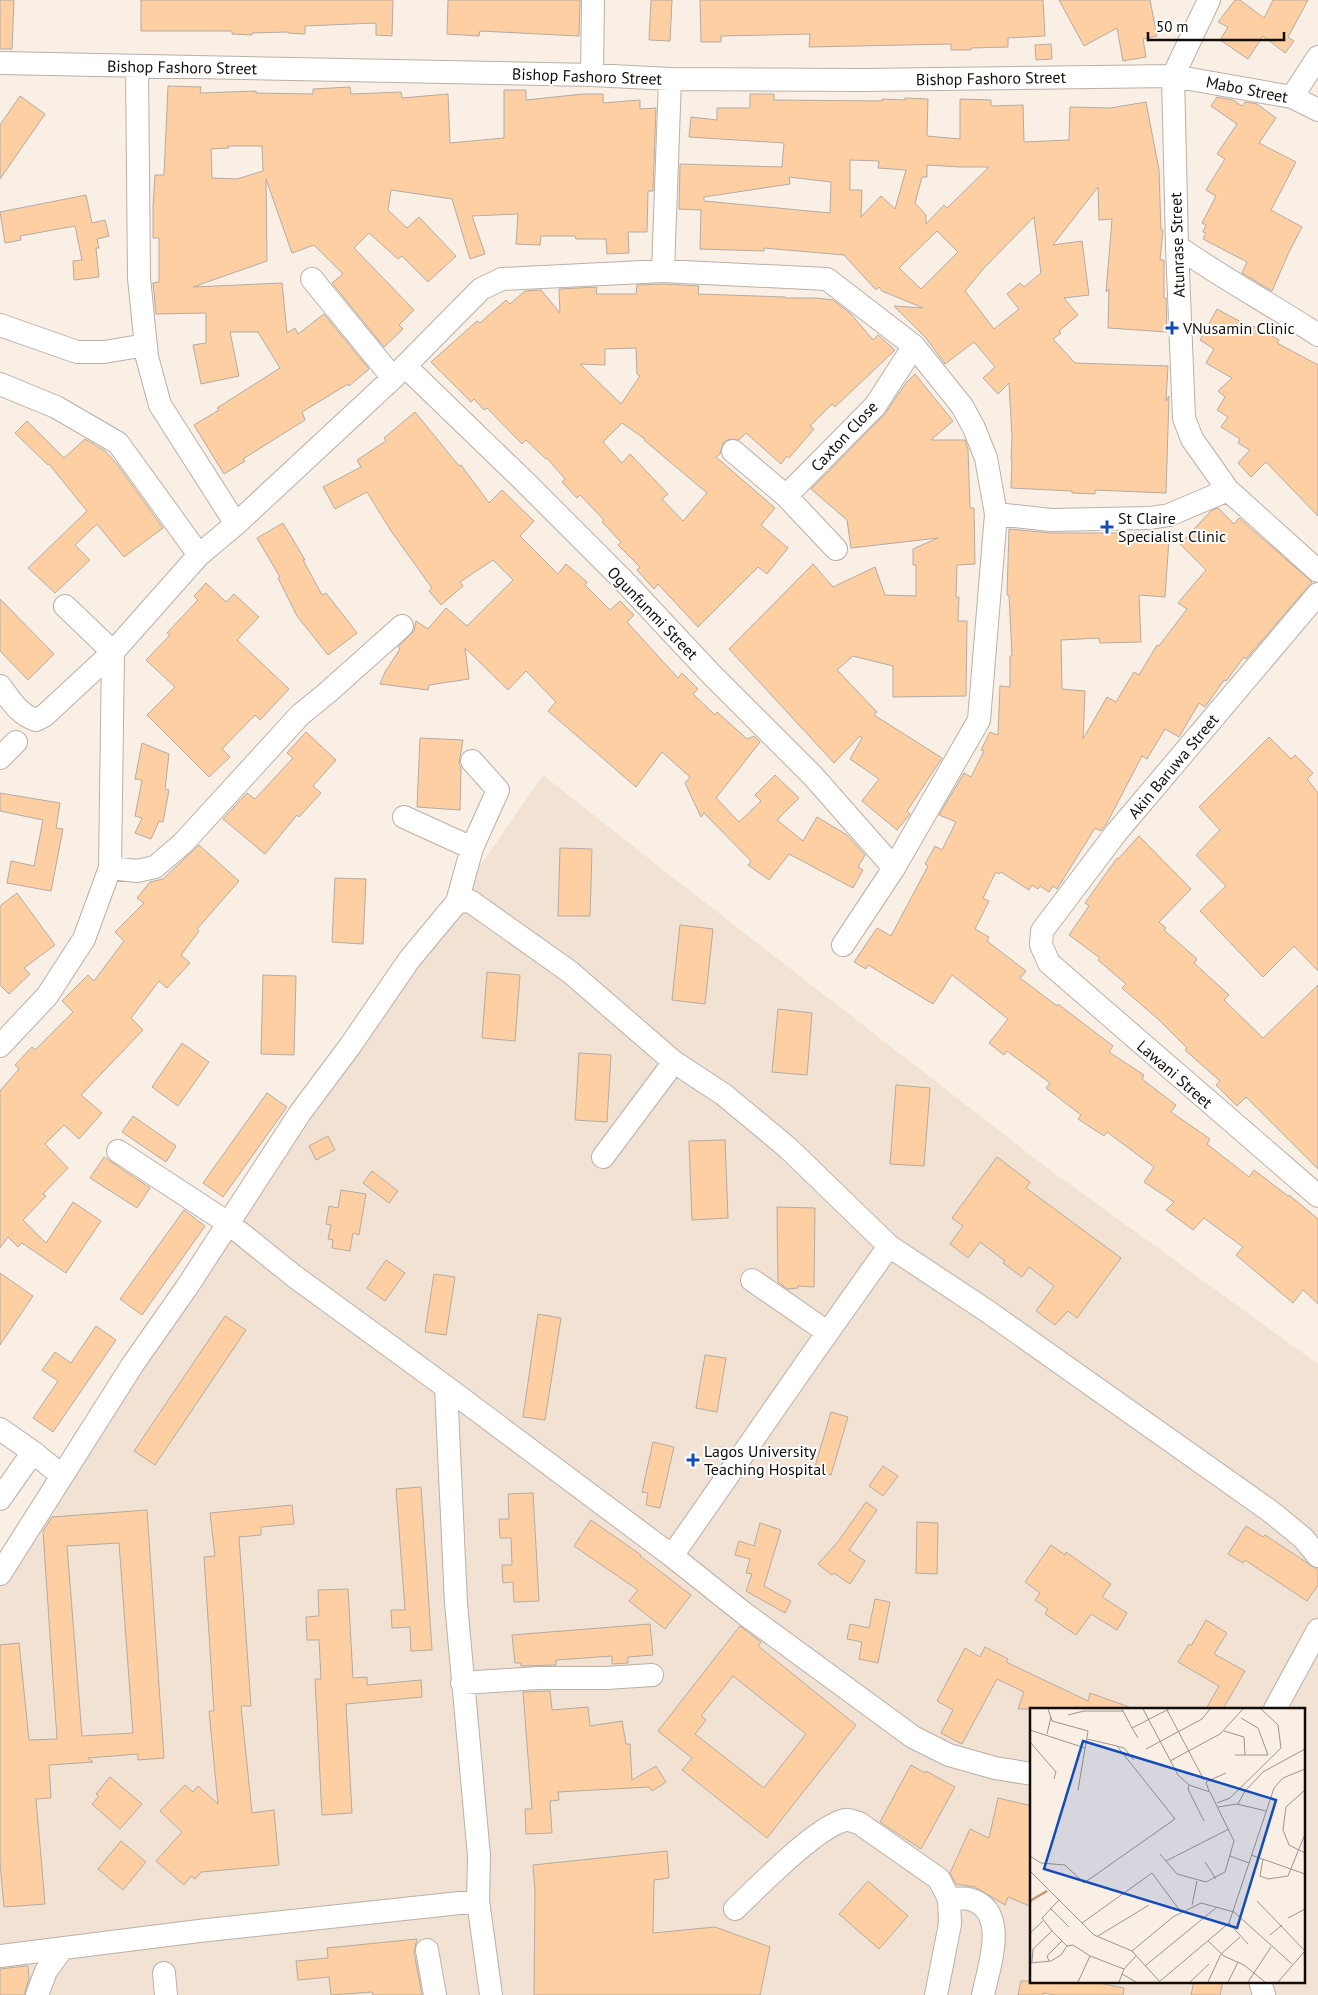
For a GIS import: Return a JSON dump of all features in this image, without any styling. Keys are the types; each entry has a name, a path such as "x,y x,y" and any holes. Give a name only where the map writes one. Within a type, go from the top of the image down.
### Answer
{"street":[{"path":"592,74 593,0"},
{"path":"1173,76 1209,0"},
{"path":"1292,97 1318,57"},
{"name":"Bishop Fashoro Street","path":"0,63 592,74 670,79 862,80 1173,76"},
{"path":"136,66 139,278 147,357 160,406 231,528"},
{"name":"Mabo Street","path":"1173,76 1292,97 1318,110"},
{"name":"Atunrase Street","path":"1173,76 1184,418 1192,440 1228,490 1318,571"},
{"path":"663,271 670,79"},
{"path":"1177,246 1211,270 1274,306 1318,335"},
{"path":"0,686 17,708 27,717 36,720 44,716 113,652 204,551 399,372 481,289 502,278 663,271 828,280 914,346 962,406 974,428 986,458 996,514 979,720 894,868 843,945"},
{"name":"Ogunfunmi Street","path":"312,280 399,372 523,480 623,580 710,673 813,776 894,868"},
{"path":"0,325 77,352 104,352 146,345"},
{"name":"Caxton Close","path":"786,496 875,406 914,346"},
{"path":"0,384 56,407 118,443 204,551"},
{"path":"733,451 786,496 836,550"},
{"path":"996,514 1051,520 1150,518 1178,512 1228,490"},
{"name":"Akin Baruwa Street","path":"1041,945 1042,931 1116,833 1318,594"},
{"path":"0,1046 47,996 84,939 110,868 113,652 65,606"},
{"path":"110,868 138,871 155,867 183,843 300,715 328,693 402,626"},
{"path":"0,758 16,742"},
{"path":"0,1574 133,1364 187,1287 300,1114 350,1046 409,960 457,902 472,848 498,790 472,761"},
{"path":"404,817 472,848"},
{"path":"457,902 470,901 570,972 674,1062 723,1094 788,1148 889,1246 987,1311 1270,1511 1303,1538 1318,1556"},
{"name":"Lawani Street","path":"1041,945 1049,964 1318,1196"},
{"path":"603,1157 674,1062"},
{"path":"118,1151 228,1223 294,1276 446,1387 672,1556 745,1614 913,1737 949,1755 995,1768 1030,1774"},
{"path":"672,1556 808,1359 889,1246"},
{"path":"752,1280 826,1335"},
{"path":"446,1387 456,1603 479,1856 478,1902 491,1995"},
{"path":"0,1429 33,1452 62,1476"},
{"path":"0,1499 33,1452"},
{"path":"1276,1708 1318,1630"},
{"path":"462,1683 538,1678 606,1678 652,1675"},
{"path":"735,1909 796,1853 832,1825 847,1819 859,1823 939,1879 949,1899 950,1924 936,1995"},
{"path":"949,1899 968,1899 980,1904 992,1918 995,1936 983,1995"},
{"path":"0,1956 199,1931 478,1902"},
{"path":"37,1995 46,1971 62,1949"},
{"path":"426,1950 434,1995"},
{"path":"1260,1982 1264,1995"}],"shaded area":[{"name":"Lagos University Teaching Hospital","path":"543,775 1046,1167 1318,1364 1318,1995 23,1995 0,1971 0,1556 153,1339"}],"building":[{"path":"0,0 14,0 12,49 0,49"},
{"path":"141,0 393,0 392,36 376,35 376,23 305,26 305,34 288,32 252,33 252,35 232,34 232,31 141,31"},
{"path":"448,0 580,0 579,36 480,31 479,36 447,34"},
{"path":"651,0 672,0 670,41 649,40"},
{"path":"700,0 1043,0 1045,36 1008,38 1008,47 971,48 971,50 951,50 951,44 809,47 810,34 721,36 721,42 701,42"},
{"path":"1059,0 1150,0 1157,36 1143,39 1146,57 1123,61 1117,28 1084,46"},
{"path":"1235,0 1240,0 1264,18 1273,0 1308,0 1288,37 1294,41 1285,53 1263,36 1248,59 1220,40 1228,27 1218,22"},
{"path":"1051,44 1052,59 1036,60 1035,45"},
{"path":"168,86 201,87 200,93 256,91 256,93 313,94 313,89 350,87 351,94 401,92 402,98 448,94 450,143 504,138 504,90 526,90 526,100 583,94 603,94 603,103 640,100 640,109 656,108 653,191 648,191 647,232 628,232 629,253 607,254 606,239 576,239 575,236 541,236 540,245 516,244 518,214 472,216 485,254 470,259 452,199 391,190 388,210 407,228 419,217 456,256 428,282 402,256 398,259 369,233 354,248 414,310 399,325 403,329 384,347 332,283 343,274 314,245 292,253 266,179 267,261 193,287 282,283 287,333 295,328 298,334 324,314 369,369 349,386 348,384 302,412 305,420 243,459 245,461 224,474 194,425 280,368 258,332 230,332 239,376 201,384 193,345 206,343 206,313 156,314 153,283 159,282 159,238 153,238 153,206 155,175 164,175","holes":["228,146 262,146 263,171 237,179 212,178 211,149 229,148"]},
{"path":"750,94 774,94 774,100 882,101 882,99 905,100 905,98 928,99 927,136 960,139 960,99 991,100 991,106 1023,105 1024,142 1069,140 1070,107 1110,108 1146,102 1159,170 1161,230 1163,230 1160,260 1164,260 1164,298 1166,298 1167,332 1108,328 1109,289 1106,292 1112,219 1099,220 1098,187 1053,245 1082,241 1089,295 1064,298 1078,315 1059,331 1061,333 1053,339 1075,363 1168,366 1166,493 1095,490 1095,494 1011,488 1012,438 1009,383 998,394 983,378 995,367 974,342 945,364 926,338 894,306 923,308 882,291 879,287 876,290 844,255 764,248 764,251 700,249 701,210 679,209 680,164 782,167 784,143 689,137 691,117 717,120 717,108 750,108","holes":["850,160 879,161 878,168 906,170 895,209 881,196 861,217 862,190 850,190","927,165 989,167 947,208 944,205 926,224 926,215 915,203 922,177 927,177","789,177 831,182 830,213 704,201 704,197 790,184","1034,217 1041,273 1024,287 1020,283 1007,294 1019,309 994,329 965,291 984,268","937,231 958,252 921,289 899,268"]},
{"path":"20,96 45,114 0,179 0,125"},
{"path":"1217,97 1233,100 1242,106 1245,102 1257,104 1276,118 1259,143 1296,162 1271,210 1302,227 1272,291 1242,273 1247,262 1203,239 1206,233 1203,232 1206,225 1202,223 1216,196 1206,190 1225,159 1217,154 1237,124 1211,106"},
{"path":"86,195 92,223 105,220 109,236 97,239 99,248 96,248 99,277 74,280 73,261 82,260 75,226 20,236 21,240 5,243 0,212"},
{"path":"637,285 699,286 698,294 833,300 851,314 873,340 878,335 895,350 835,407 832,404 810,426 814,429 789,458 787,456 781,464 746,433 739,440 729,439 723,443 720,454 716,457 775,508 761,525 788,548 767,574 758,567 698,627 658,584 654,589 637,570 640,567 618,545 621,542 602,522 604,520 580,495 577,498 562,482 565,479 547,458 526,440 522,444 487,408 484,410 474,399 471,402 431,362 477,321 480,323 506,300 510,304 525,291 541,290 560,313 559,289 597,287 596,294 636,294","holes":["636,348 637,374 640,376 621,404 580,364 605,365 605,349","622,423 645,439 707,493 683,521 662,499 668,494 630,454 622,463 603,442"]},
{"path":"1217,309 1279,340 1277,343 1318,365 1318,516 1266,462 1251,477 1238,463 1250,450 1238,443 1240,439 1221,427 1228,417 1217,410 1225,397 1218,391 1232,378 1206,363 1214,349 1200,340"},
{"path":"915,374 953,421 931,440 965,440 968,449 970,508 974,508 975,564 957,565 956,597 959,597 958,621 967,621 966,696 893,697 893,666 853,656 837,670 877,712 874,715 942,758 907,811 910,814 897,830 862,801 879,779 850,759 862,738 860,736 834,763 729,649 813,564 833,587 875,567 885,595 916,596 916,565 913,565 913,549 938,538 851,548 847,520 811,489 884,415 906,383"},
{"path":"415,412 459,466 461,465 489,503 502,490 534,521 520,536 558,574 566,564 587,582 585,585 610,610 620,601 634,615 627,622 678,678 682,673 698,689 693,694 715,715 717,712 747,739 754,736 760,742 716,798 739,822 761,801 755,795 775,775 799,798 777,820 803,841 817,817 847,835 865,855 858,867 863,870 853,888 789,854 769,880 748,865 751,861 704,813 701,817 685,783 690,777 662,752 636,787 548,711 556,702 526,671 508,690 465,648 469,679 429,685 428,690 380,684 385,672 400,649 398,647 414,631 416,621 428,629 446,608 467,626 513,580 493,560 460,582 463,586 441,605 429,591 432,588 391,531 367,492 335,509 323,487 361,467 357,460 386,441 384,438"},
{"path":"27,421 64,458 85,439 105,451 117,464 163,528 124,557 97,524 75,545 90,560 55,593 28,568 87,511 49,464 15,433"},
{"path":"1218,508 1234,524 1239,518 1312,582 1246,659 1244,657 1226,681 1224,680 1205,707 1199,703 1179,737 1165,729 1147,759 1142,756 1107,823 1101,831 1095,828 1057,889 1053,886 1049,892 1040,886 1038,889 1032,885 1029,890 1001,872 999,874 996,872 983,898 989,901 975,929 989,937 987,941 1026,971 1020,978 1113,1046 1109,1052 1144,1075 1142,1079 1176,1105 1171,1112 1210,1139 1207,1144 1249,1177 1254,1170 1318,1219 1318,1304 1303,1290 1293,1303 1236,1255 1243,1247 1204,1218 1193,1230 1166,1210 1174,1202 1144,1182 1154,1167 1107,1132 1104,1136 1078,1119 1081,1115 1046,1088 1050,1083 1007,1051 1004,1055 989,1043 1008,1019 952,975 933,1004 868,965 866,969 854,962 877,928 891,936 928,866 925,864 935,846 942,850 956,822 939,815 964,773 971,777 984,751 981,750 990,732 998,735 1000,686 1010,687 1010,656 1012,656 1009,595 1007,595 1009,529 1051,533 1139,533 1139,537 1169,539 1165,597 1139,595 1141,642 1100,643 1099,638 1061,640 1062,689 1085,691 1083,739 1107,697 1116,702 1134,672 1139,675 1157,645 1159,646 1187,609 1178,603 1206,570 1180,544 1211,511"},
{"path":"283,523 305,560 303,560 322,595 326,593 357,633 328,655 297,616 278,578 280,577 257,538"},
{"path":"206,583 226,602 234,594 259,617 237,640 289,689 260,720 255,715 222,749 230,757 209,777 147,715 175,687 146,660 170,635 167,633 198,600 194,596"},
{"path":"0,599 54,654 28,680 0,651"},
{"path":"306,732 336,760 313,786 321,793 299,817 297,815 265,854 223,819 247,793 255,799 293,758 287,753"},
{"path":"1269,737 1291,759 1295,755 1313,773 1307,779 1318,793 1318,971 1294,946 1263,977 1200,911 1226,886 1196,855 1220,830 1199,807"},
{"path":"420,738 463,740 459,763 461,768 460,810 417,807"},
{"path":"142,743 169,754 165,789 169,790 163,822 159,821 151,839 135,833 142,818 135,816 142,780 135,779"},
{"path":"0,793 60,803 56,828 63,829 51,891 7,883 11,861 34,866 43,820 0,811"},
{"path":"1139,836 1191,889 1159,922 1166,928 1164,930 1197,959 1194,963 1229,995 1224,1000 1263,1038 1318,985 1318,1169 1246,1097 1237,1106 1216,1085 1220,1081 1185,1050 1187,1048 1158,1019 1122,988 1126,984 1098,960 1100,958 1069,935 1089,906 1085,903 1117,858"},
{"path":"199,845 239,881 197,929 199,931 181,955 190,963 167,988 159,981 131,1018 143,1030 81,1095 102,1113 79,1139 64,1125 45,1144 68,1168 43,1194 46,1196 23,1220 46,1243 73,1202 101,1221 66,1273 22,1243 18,1247 8,1237 0,1248 0,1091 19,1069 15,1065 32,1047 35,1050 73,1012 62,1001 88,975 94,981 124,941 115,932 144,903 137,898 150,882 163,879"},
{"path":"560,848 592,849 590,916 558,916"},
{"path":"335,878 366,879 363,944 332,942"},
{"path":"17,893 55,945 24,968 30,974 9,994 0,985 0,906"},
{"path":"680,925 713,929 705,1004 672,1000"},
{"path":"487,972 520,975 515,1041 482,1038"},
{"path":"263,975 296,976 294,1055 261,1054"},
{"path":"778,1009 812,1013 807,1075 772,1072"},
{"path":"182,1043 209,1062 178,1106 152,1087"},
{"path":"579,1053 611,1055 607,1122 575,1120"},
{"path":"896,1085 930,1088 924,1166 890,1164"},
{"path":"267,1093 287,1107 223,1197 203,1183"},
{"path":"133,1116 176,1146 166,1162 122,1132"},
{"path":"328,1136 335,1150 316,1160 309,1146"},
{"path":"725,1140 728,1218 692,1220 689,1141"},
{"path":"104,1157 150,1188 137,1208 90,1178"},
{"path":"997,1157 1030,1182 1026,1188 1121,1258 1077,1318 1068,1311 1055,1325 1036,1311 1054,1286 1029,1267 1022,1277 980,1242 968,1258 950,1244 963,1226 952,1218"},
{"path":"372,1171 398,1191 389,1203 363,1183"},
{"path":"341,1190 366,1194 359,1235 353,1233 350,1251 332,1248 333,1240 328,1239 331,1225 326,1224 329,1206 338,1208"},
{"path":"777,1207 815,1208 814,1287 798,1286 798,1288 787,1289 778,1282"},
{"path":"184,1210 205,1226 142,1315 120,1299"},
{"path":"386,1260 405,1273 385,1301 367,1288"},
{"path":"0,1273 33,1296 0,1345"},
{"path":"434,1274 455,1277 446,1335 425,1332"},
{"path":"538,1314 561,1318 545,1420 523,1417"},
{"path":"225,1316 246,1330 155,1465 134,1451"},
{"path":"96,1326 116,1340 53,1432 33,1418 58,1381 42,1370 55,1352 71,1363"},
{"path":"705,1355 726,1358 717,1412 696,1408"},
{"path":"831,1412 848,1417 831,1475 814,1470"},
{"path":"653,1442 674,1447 660,1508 646,1505 648,1493 642,1492"},
{"path":"883,1466 898,1476 883,1496 869,1486"},
{"path":"421,1487 432,1650 411,1651 410,1627 392,1628 391,1610 405,1610 396,1489"},
{"path":"533,1493 539,1601 514,1602 513,1582 503,1583 502,1565 512,1565 511,1538 500,1538 499,1519 509,1519 508,1494"},
{"path":"866,1502 877,1510 849,1550 865,1561 850,1584 834,1573 832,1575 818,1564 837,1543"},
{"path":"292,1505 294,1524 261,1527 261,1535 239,1537 251,1706 241,1706 252,1813 274,1810 279,1865 201,1872 195,1879 191,1876 184,1885 156,1861 182,1832 160,1811 185,1785 193,1792 198,1786 218,1804 209,1711 214,1711 204,1557 215,1556 210,1513"},
{"path":"147,1510 164,1758 138,1760 138,1754 88,1758 93,1762 49,1765 51,1798 36,1799 45,1904 4,1907 0,1862 0,1645 19,1643 29,1740 57,1739 43,1531 52,1517","holes":["119,1543 133,1733 82,1736 67,1546"]},
{"path":"591,1520 641,1555 691,1595 665,1629 629,1601 638,1590 574,1546"},
{"path":"917,1522 938,1523 937,1574 916,1573"},
{"path":"760,1523 781,1530 764,1586 791,1601 785,1613 746,1591 752,1574 746,1573 750,1559 735,1555 739,1541 754,1546"},
{"path":"1246,1526 1263,1537 1265,1535 1318,1570 1318,1585 1307,1601 1245,1560 1243,1563 1228,1554"},
{"path":"1051,1545 1065,1555 1066,1552 1111,1584 1102,1597 1127,1613 1117,1630 1091,1614 1076,1635 1045,1614 1048,1609 1035,1600 1040,1593 1025,1582"},
{"path":"348,1589 353,1678 367,1677 367,1685 421,1680 422,1697 346,1704 352,1813 322,1815 315,1679 321,1679 319,1640 307,1640 306,1617 319,1616 318,1590"},
{"path":"875,1599 890,1602 878,1663 859,1659 862,1642 847,1639 850,1624 869,1628"},
{"path":"1206,1620 1227,1633 1214,1654 1245,1671 1224,1708 1207,1708 1219,1686 1178,1662 1189,1644 1191,1646"},
{"path":"650,1624 653,1655 628,1657 628,1663 612,1664 612,1656 556,1660 556,1665 521,1666 521,1663 515,1663 512,1635"},
{"path":"740,1626 761,1642 758,1646 856,1725 767,1838 682,1770 692,1758 658,1731","holes":["733,1676 806,1734 764,1788 695,1734 706,1720 701,1716"]},
{"path":"985,1647 1008,1659 1006,1662 1088,1701 1090,1693 1129,1708 1018,1709 1024,1692 997,1679 962,1744 941,1733 953,1710 937,1701 965,1648 980,1657"},
{"path":"550,1691 552,1710 588,1707 590,1726 622,1721 626,1744 630,1744 632,1780 656,1766 666,1782 652,1791 649,1787 558,1792 559,1800 550,1801 552,1833 526,1834 525,1809 532,1809 523,1692"},
{"path":"911,1765 955,1787 921,1849 880,1822"},
{"path":"110,1777 142,1804 120,1829 92,1804 99,1796 96,1794"},
{"path":"998,1798 1030,1806 1030,1906 1008,1897 1005,1905 975,1887 956,1884 950,1873 970,1829 989,1838"},
{"path":"121,1841 146,1862 123,1890 98,1869"},
{"path":"667,1851 669,1878 654,1880 653,1933 715,1927 770,1947 760,1995 534,1995 535,1892 533,1865"},
{"path":"868,1881 908,1916 879,1949 839,1914"},
{"path":"417,1939 414,1952 422,1995 373,1995 372,1992 331,1995 329,1977 298,1980 296,1961 328,1958 327,1948"},
{"path":"28,1966 29,1979 24,1995 0,1995 0,1969"},
{"path":"1021,1981 1095,1982 1124,1988 1123,1995 1056,1995 1043,1993 1043,1995 1018,1995"},
{"path":"1194,1982 1223,1982 1220,1995 1191,1995"}],"place":[{"name":"VNusamin Clinic","path":"1172,328"},
{"name":"St Claire Specialist Clinic","path":"1107,527"},
{"name":"Lagos University Teaching Hospital","path":"693,1460"}]}
